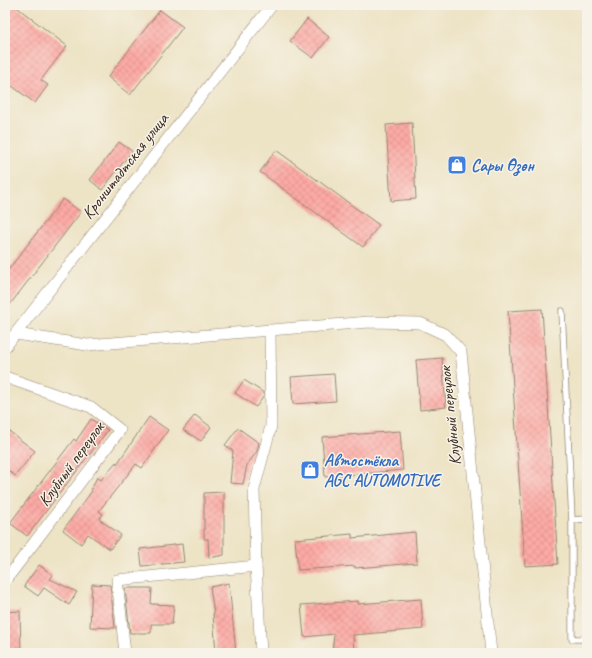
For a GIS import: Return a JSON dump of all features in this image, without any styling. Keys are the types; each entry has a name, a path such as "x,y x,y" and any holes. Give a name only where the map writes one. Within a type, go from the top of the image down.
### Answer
{"street":[{"name":"Кронштадтская улица","path":"5,347 272,5"},
{"name":"Клубный переулок","path":"16,334 87,345 369,322 420,323 446,335 461,352 491,653"},
{"path":"261,653 256,566 254,489 271,426 270,331"},
{"name":"Клубный переулок","path":"5,377 90,407 120,430 5,581"},
{"path":"125,653 117,580 256,566"}],"lane":[{"path":"562,311 572,520 572,639 587,639"},
{"path":"572,520 587,519"}],"building":[{"path":"5,5 14,5 67,46 41,80 48,85 35,103 5,81"},
{"path":"160,10 183,27 130,95 108,77"},
{"path":"307,19 329,37 313,58 290,41"},
{"path":"412,123 416,199 391,201 386,125"},
{"path":"119,142 132,151 102,190 90,180"},
{"path":"276,150 379,225 363,247 260,172"},
{"path":"63,199 81,212 5,311 5,274"},
{"path":"542,309 558,564 525,566 508,311"},
{"path":"442,358 446,407 420,410 416,360"},
{"path":"334,374 336,401 293,404 291,377"},
{"path":"244,380 264,393 264,396 256,407 235,393"},
{"path":"195,415 211,427 201,441 183,430"},
{"path":"149,417 168,430 142,468 136,464 99,511 103,514 99,519 121,535 110,549 88,534 81,544 63,530 92,491 91,490 97,477 101,480 116,462 117,464"},
{"path":"91,419 108,430 27,536 10,523 74,439 76,441"},
{"path":"5,428 35,451 15,476 5,468"},
{"path":"238,428 259,443 257,451 247,465 243,484 230,483 233,451 225,445"},
{"path":"400,431 403,470 325,477 322,437"},
{"path":"224,492 224,555 209,558 208,539 204,539 204,493"},
{"path":"415,532 417,563 355,568 355,566 298,570 295,539 352,534 352,538"},
{"path":"182,544 184,562 142,566 140,549"},
{"path":"39,565 53,575 50,579 77,592 69,605 44,588 38,596 24,586"},
{"path":"229,583 236,653 216,653 214,614 210,587"},
{"path":"92,584 110,585 115,628 90,627"},
{"path":"125,588 152,588 151,604 174,605 172,624 151,624 151,633 130,633"},
{"path":"421,599 423,629 353,635 354,653 332,653 334,634 304,637 301,605 358,601 358,604"},
{"path":"20,611 21,653 5,653 5,612"}],"place":[{"name":"Сары Өзөн","path":"457,165"},
{"name":"Автостёкла AGC AUTOMOTIVE","path":"310,470"}]}
